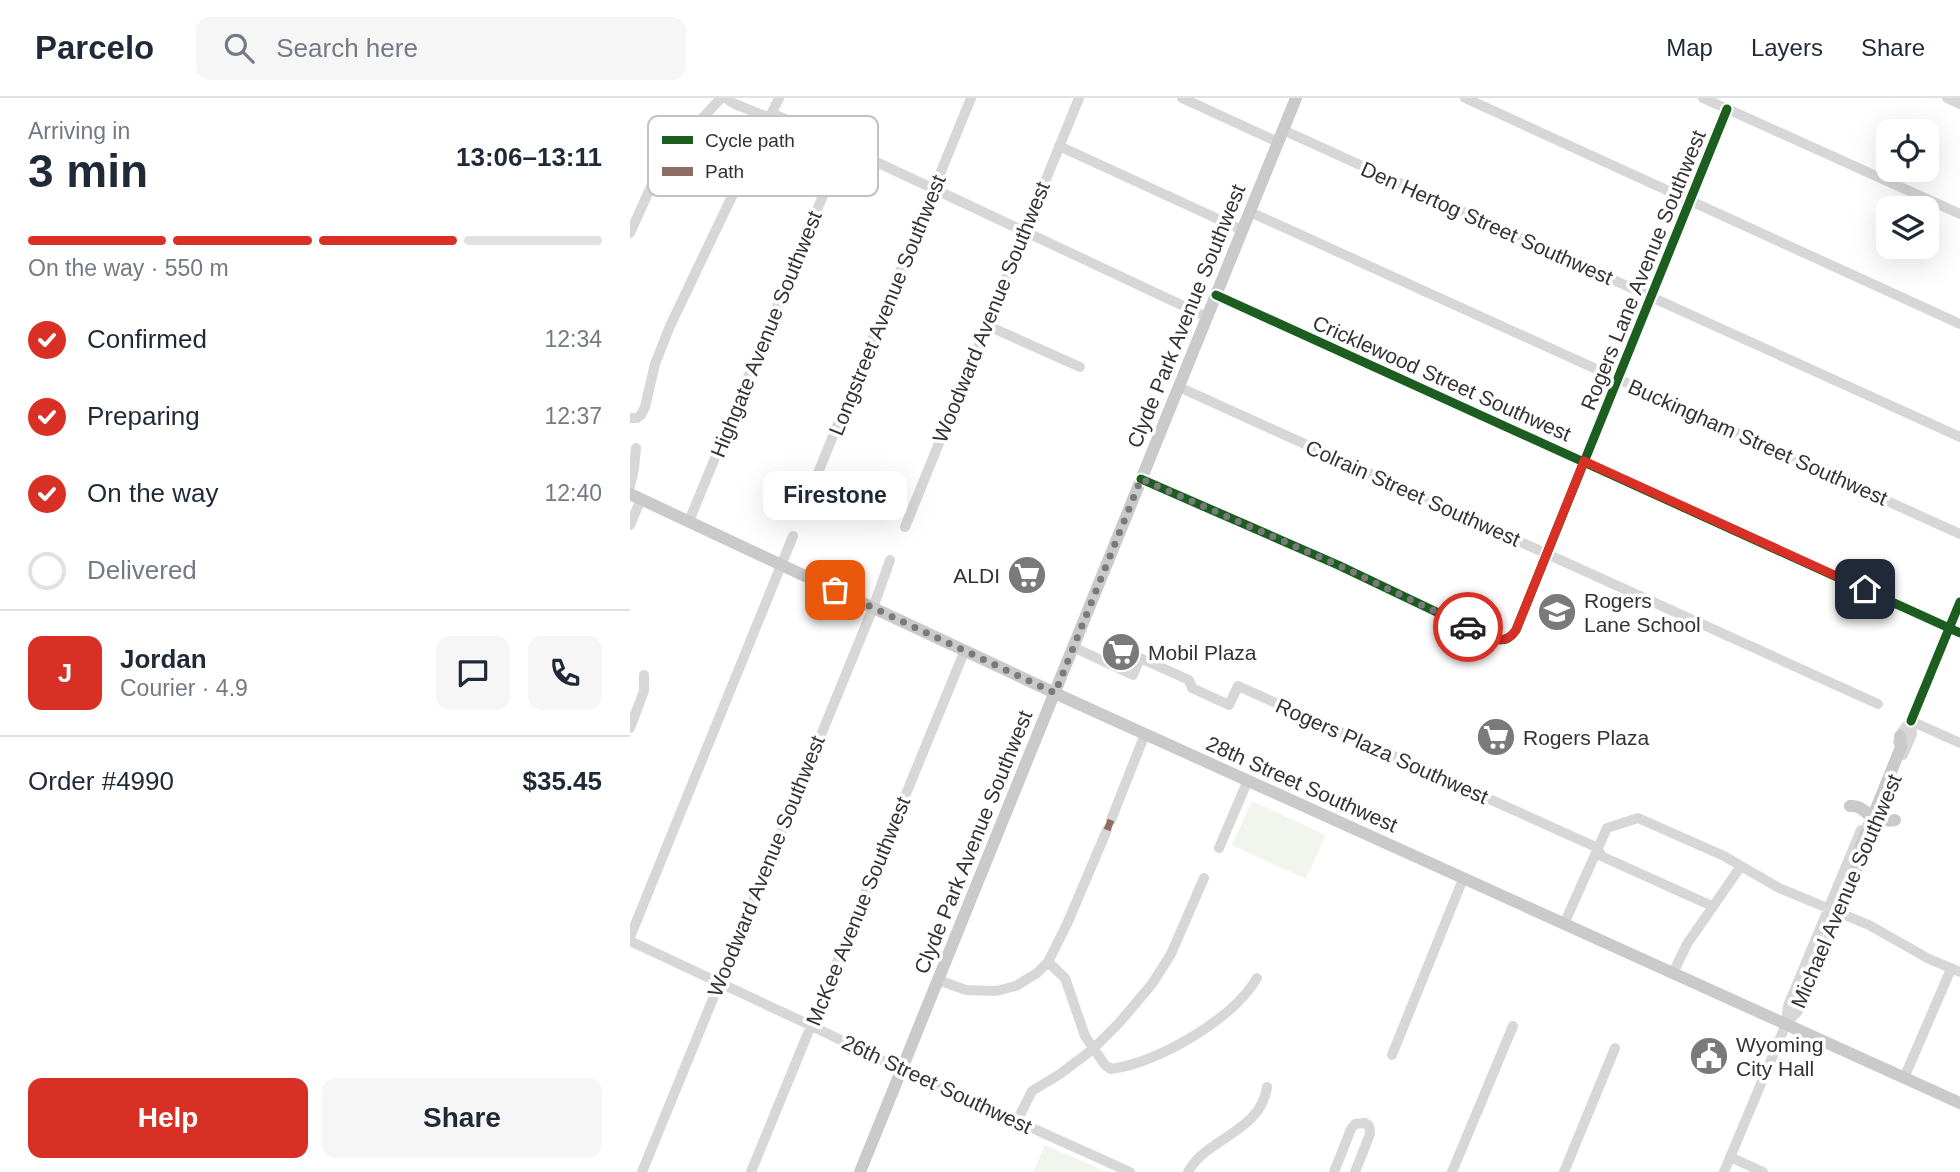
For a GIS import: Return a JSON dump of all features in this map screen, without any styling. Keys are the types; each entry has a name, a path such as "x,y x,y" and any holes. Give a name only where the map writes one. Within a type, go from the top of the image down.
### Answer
{"main road":[{"name":"Clyde Park Avenue Southwest","path":"860,1172 1296,98"},
{"name":"28th Street Southwest","path":"635,497 1055,693 1960,1103"},
{"path":"1857,868 1860,849 1871,817 1901,747 1900,736"}],"street":[{"path":"706,116 723,98 771,116 779,98"},
{"name":"Longstreet Avenue Southwest","path":"802,512 971,98"},
{"name":"Woodward Avenue Southwest","path":"905,527 1079,98"},
{"name":"Den Hertog Street Southwest","path":"1182,98 1280,136 1651,297 1960,437"},
{"path":"1465,98 1960,324"},
{"path":"1703,98 1960,214"},
{"path":"1947,98 1960,104"},
{"name":"Rogers Lane Avenue Southwest","path":"1141,479 1338,565 1493,639 1511,638 1727,109"},
{"path":"1059,146 1242,229"},
{"path":"878,164 1207,317"},
{"path":"630,233 648,193"},
{"path":"630,418 638,418 645,407 655,364 670,326 733,196"},
{"name":"Highgate Avenue Southwest","path":"689,521 823,196"},
{"name":"Buckingham Street Southwest","path":"1250,212 1960,534"},
{"name":"Cricklewood Street Southwest","path":"1216,295 1955,630"},
{"path":"986,325 1080,367"},
{"name":"Colrain Street Southwest","path":"1179,387 1878,704"},
{"path":"630,486 636,448"},
{"path":"630,525 635,497"},
{"path":"630,939 793,536"},
{"name":"Woodward Avenue Southwest","path":"642,1172 890,561"},
{"name":"Michael Avenue Southwest","path":"1900,736 1911,721 1955,630 1960,602"},
{"name":"Rogers Plaza Southwest","path":"1073,647 1133,675 1140,658 1189,680 1192,688 1229,705 1238,686 1598,848 1601,856 1712,906"},
{"name":"McKee Avenue Southwest","path":"751,1172 965,650"},
{"path":"630,728 644,691 644,676"},
{"path":"1911,721 1960,743"},
{"name":"Michael Avenue Southwest","path":"1724,1172 1786,1024 1798,1011 1834,910 1873,814 1912,734 1911,721"},
{"path":"938,980 967,990 996,991 1024,981 1037,973 1048,961 1067,924 1145,734"},
{"path":"1219,848 1248,780"},
{"path":"1564,924 1607,828 1638,818 1727,858 1779,888 1869,925 1956,971 1904,1078"},
{"path":"1674,973 1686,944 1741,866"},
{"name":"Michael Avenue Southwest","path":"1834,910 1857,868"},
{"path":"1017,1121 1032,1091 1093,1049 1152,984 1171,954 1204,878"},
{"path":"1392,1055 1463,879"},
{"name":"26th Street Southwest","path":"630,939 902,1069 1130,1172"},
{"path":"1048,961 1060,972 1069,986 1080,1024 1093,1049 1106,1066 1113,1070 1188,1040 1247,993 1257,978"},
{"path":"1452,1172 1513,1026"},
{"path":"1564,1172 1615,1048"},
{"path":"1188,1172 1198,1158 1239,1130 1255,1113 1263,1103 1267,1087"},
{"path":"1334,1172 1354,1124 1365,1123 1370,1134 1355,1172"},
{"path":"1730,1157 1763,1172"}],"shaded area":[{"path":"1252,801 1326,835 1306,879 1232,845"},
{"path":"1045,1145 1107,1172 1033,1172"}],"marked path":[{"path":"1107,830 1111,820"}],"cycle path":[{"path":"1141,479 1338,565 1493,639 1509,638 1516,630 1727,109"},
{"path":"1216,295 1960,633"},
{"path":"1911,721 1960,602"}],"way so far":[{"path":"835,590 1055,693 1141,479 1338,565 1468,627"}],"place":[{"name":"ALDI","path":"1027,575"},
{"name":"Firestone","path":"835,590"},
{"name":"Rogers Lane School","path":"1557,612"},
{"name":"Mobil Plaza","path":"1121,652"},
{"name":"Rogers Plaza","path":"1496,737"},
{"name":"Wyoming City Hall","path":"1709,1056"}],"route":[{"path":"1468,627 1493,639 1511,638 1584,461 1865,589"}]}
